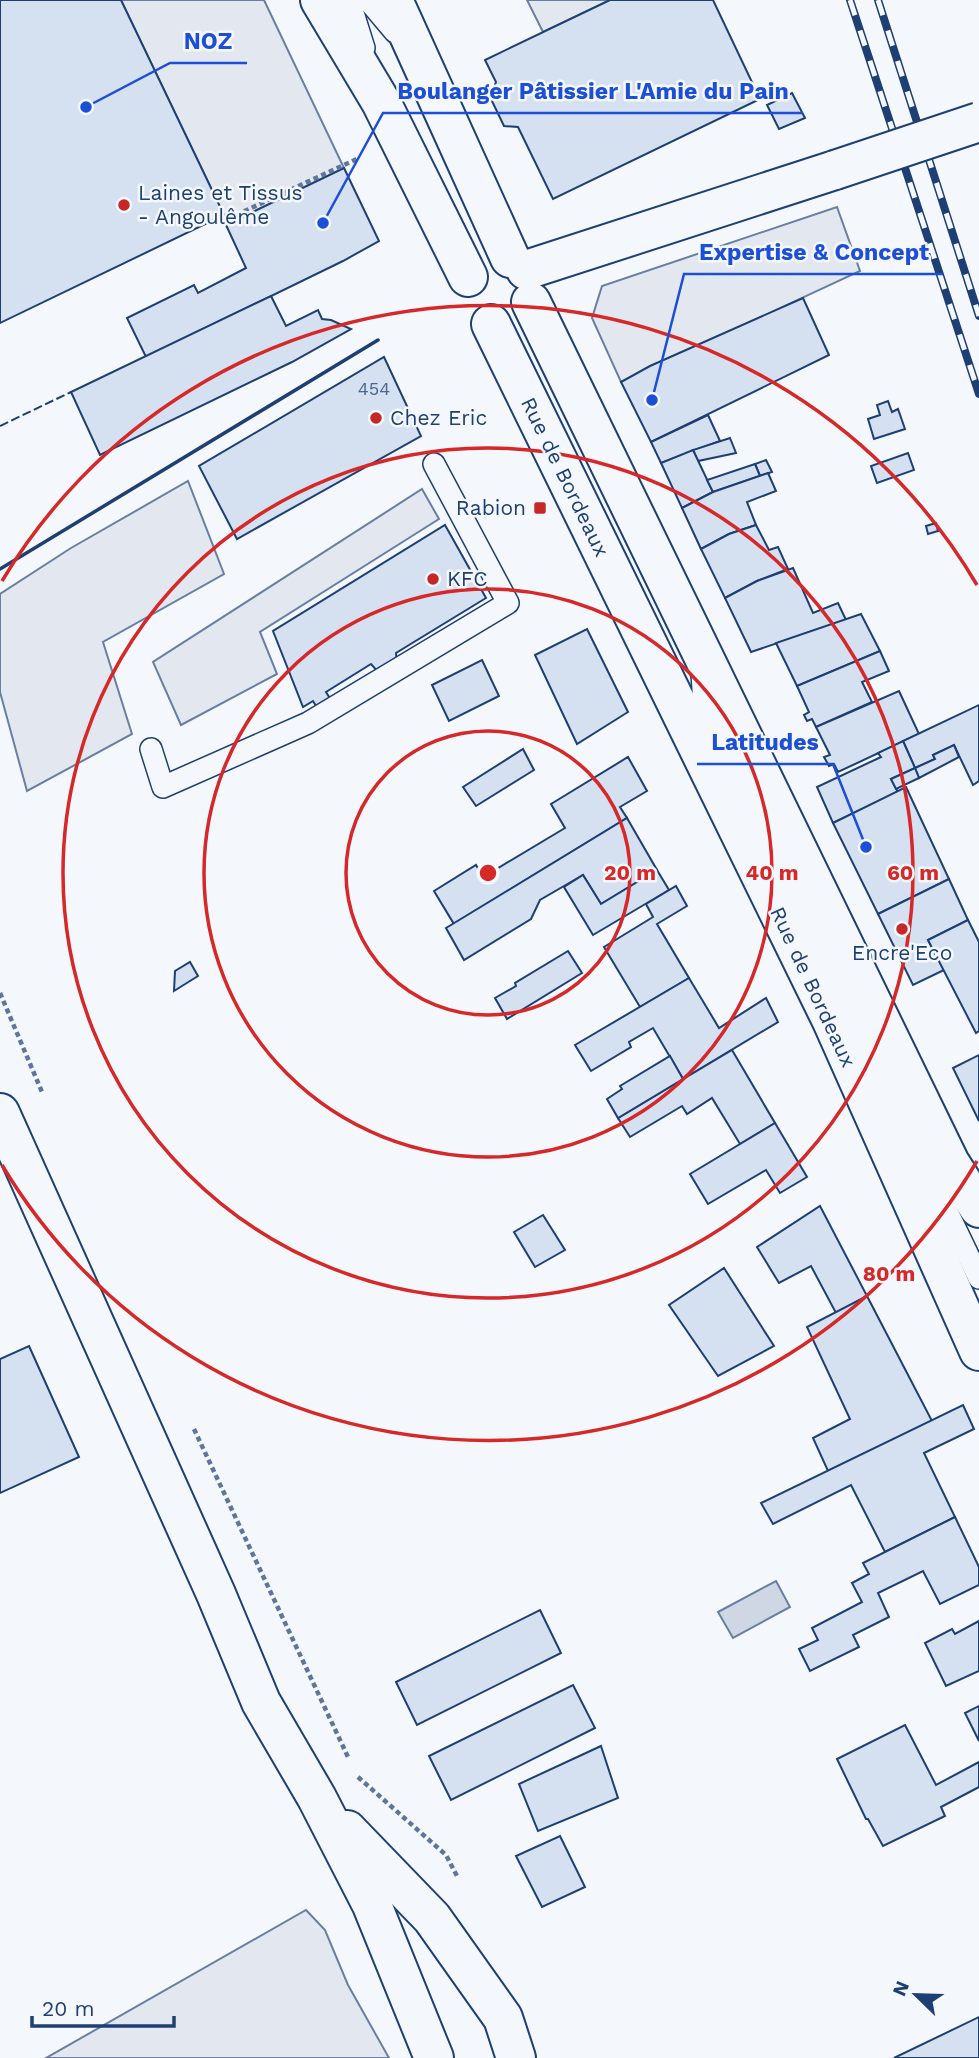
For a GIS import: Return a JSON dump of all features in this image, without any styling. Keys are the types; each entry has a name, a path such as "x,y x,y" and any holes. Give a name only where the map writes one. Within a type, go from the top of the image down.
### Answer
{"main road":[{"path":"320,0 386,114 468,277"},
{"path":"393,0 522,277 950,1163 979,1209"},
{"path":"522,277 527,311 510,323 491,324 481,321 468,306 468,277 480,263 489,259 522,277 979,122"},
{"name":"Rue de Bordeaux","path":"491,324 832,1021 979,1351"},
{"path":"0,1113 216,1594 261,1702 317,1798 372,1905 434,2058"},
{"path":"317,1798 432,1918 503,2018 516,2058"},
{"path":"372,1905 432,1918"}],"lane":[{"path":"349,0 386,114"},
{"path":"368,0 422,62"},
{"path":"152,749 163,787 308,723 508,603 434,464"},
{"path":"699,645 704,705 979,1278"}],"path":[{"path":"221,222 358,158 386,114"},
{"path":"0,993 43,1094"},
{"path":"189,1419 351,1763"},
{"path":"356,1775 446,1855 458,1879"}],"shaded area":[{"path":"121,0 264,0 344,168 226,225 224,215"},
{"path":"527,0 610,0 543,32"},
{"path":"837,207 860,271 621,382 592,318 602,286"},
{"path":"188,481 224,574 103,642 132,734 27,791 0,692 0,594 71,548"},
{"path":"422,489 439,519 260,632 277,674 181,725 153,662"},
{"path":"776,1581 790,1607 733,1638 718,1612"},
{"path":"306,1910 325,1930 348,1985 389,2058 46,2058"}],"building":[{"path":"0,0 121,0 224,215 0,323"},
{"path":"610,0 713,0 760,99 553,199 518,127 504,126 490,97 496,82 485,60"},
{"path":"792,93 805,118 779,129 767,105"},
{"path":"344,168 379,241 146,357 127,318 194,285 198,293 246,268 226,225"},
{"path":"271,296 286,326 318,310 322,319 351,329 292,362 100,455 71,392"},
{"path":"803,298 829,355 651,442 621,382 650,366"},
{"path":"384,357 421,436 237,539 199,466"},
{"path":"888,401 892,412 898,409 905,429 874,439 868,419 880,415 877,405"},
{"path":"708,415 720,441 661,463 651,442"},
{"path":"730,438 736,453 698,461 693,450"},
{"path":"693,450 713,492 682,508 661,463"},
{"path":"908,453 914,470 877,483 871,466"},
{"path":"766,460 772,472 760,476 755,464"},
{"path":"755,464 760,476 713,492 707,480"},
{"path":"768,473 776,491 747,502 756,525 729,534 701,549 682,508 713,492"},
{"path":"936,523 938,531 928,534 926,526"},
{"path":"445,525 486,598 396,653 397,664 379,673 371,664 326,692 331,700 318,709 313,701 303,707 273,631"},
{"path":"756,525 769,550 778,547 788,569 725,598 701,549 729,534"},
{"path":"793,568 813,613 838,603 846,620 751,652 725,598 757,581"},
{"path":"861,614 880,651 797,686 776,643"},
{"path":"587,629 628,712 577,744 535,655"},
{"path":"880,651 889,671 862,682 872,702 816,727 812,719 807,721 804,715 809,712 797,686"},
{"path":"482,660 499,696 449,721 432,685"},
{"path":"899,691 919,734 838,772 834,764 829,766 824,757 830,755 816,727"},
{"path":"979,705 979,781 973,785 954,745 933,755 935,759 915,768 903,741"},
{"path":"903,741 915,768 891,779 898,792 833,823 817,787 881,757 878,753"},
{"path":"954,745 959,757 919,778 915,768 935,759 933,755"},
{"path":"523,749 534,770 476,806 463,787"},
{"path":"628,757 647,791 620,807 627,818 454,924 434,891 476,865 483,877 565,828 551,804"},
{"path":"915,768 919,778 896,789 891,779"},
{"path":"906,787 949,879 878,914 833,823"},
{"path":"627,818 657,870 601,904 583,875 540,900 531,919 464,960 446,928"},
{"path":"657,870 669,890 593,935 564,887 583,875 601,904"},
{"path":"949,879 968,920 928,940 944,970 913,985 878,914"},
{"path":"676,886 687,906 657,924 689,978 640,1007 604,947 653,917 646,904"},
{"path":"968,920 979,942 979,1031 976,1033 928,940"},
{"path":"568,951 582,973 507,1019 495,998"},
{"path":"190,962 198,976 174,991 175,971"},
{"path":"689,978 719,1028 766,998 778,1022 683,1079 653,1028 629,1042 631,1047 591,1071 575,1045"},
{"path":"732,1050 775,1123 740,1144 712,1098 687,1114 682,1106 630,1137 618,1118"},
{"path":"979,1055 979,1121 953,1068"},
{"path":"670,1056 683,1079 618,1118 607,1099 622,1089 620,1086"},
{"path":"775,1123 807,1177 780,1193 766,1170 708,1204 690,1174"},
{"path":"820,1206 867,1296 836,1313 811,1266 779,1283 757,1247"},
{"path":"543,1215 565,1250 535,1267 514,1232"},
{"path":"724,1268 774,1346 718,1376 669,1305"},
{"path":"867,1296 932,1421 828,1471 813,1438 850,1419 807,1327"},
{"path":"29,1346 79,1457 0,1493 0,1359"},
{"path":"963,1405 974,1429 924,1453 955,1517 885,1552 851,1485 773,1524 761,1503"},
{"path":"955,1517 979,1567 979,1585 940,1604 923,1571 878,1593 889,1617 853,1635 859,1647 810,1671 799,1649 818,1640 812,1628 862,1602 852,1583 869,1574 863,1563"},
{"path":"540,1610 561,1653 417,1725 396,1682"},
{"path":"979,1621 979,1671 946,1686 925,1643 952,1629 955,1634"},
{"path":"573,1685 595,1728 451,1800 429,1756"},
{"path":"979,1706 979,1741 965,1713"},
{"path":"905,1725 936,1785 979,1762 979,1787 941,1807 945,1816 883,1846 866,1819 837,1759"},
{"path":"601,1746 618,1798 538,1831 519,1784"},
{"path":"560,1836 585,1887 542,1907 516,1856"},
{"path":"979,2017 979,2058 894,2058"}],"railway":[{"path":"850,0 979,394"},
{"path":"878,0 979,316"}],"fence":[{"path":"0,426 71,392"}],"wall":[{"path":"0,569 378,340"}],"place":[{"name":"NOZ","path":"86,107"},
{"name":"Laines et Tissus - Angoulême","path":"124,205"},
{"name":"Boulanger Pâtissier L'Amie du Pain","path":"323,223"},
{"name":"Expertise & Concept","path":"652,400"},
{"name":"Chez Eric","path":"376,418"},
{"name":"Rabion","path":"540,508"},
{"name":"KFC","path":"433,579"},
{"name":"Latitudes","path":"866,847"},
{"name":"Encre'Eco","path":"902,929"}]}
